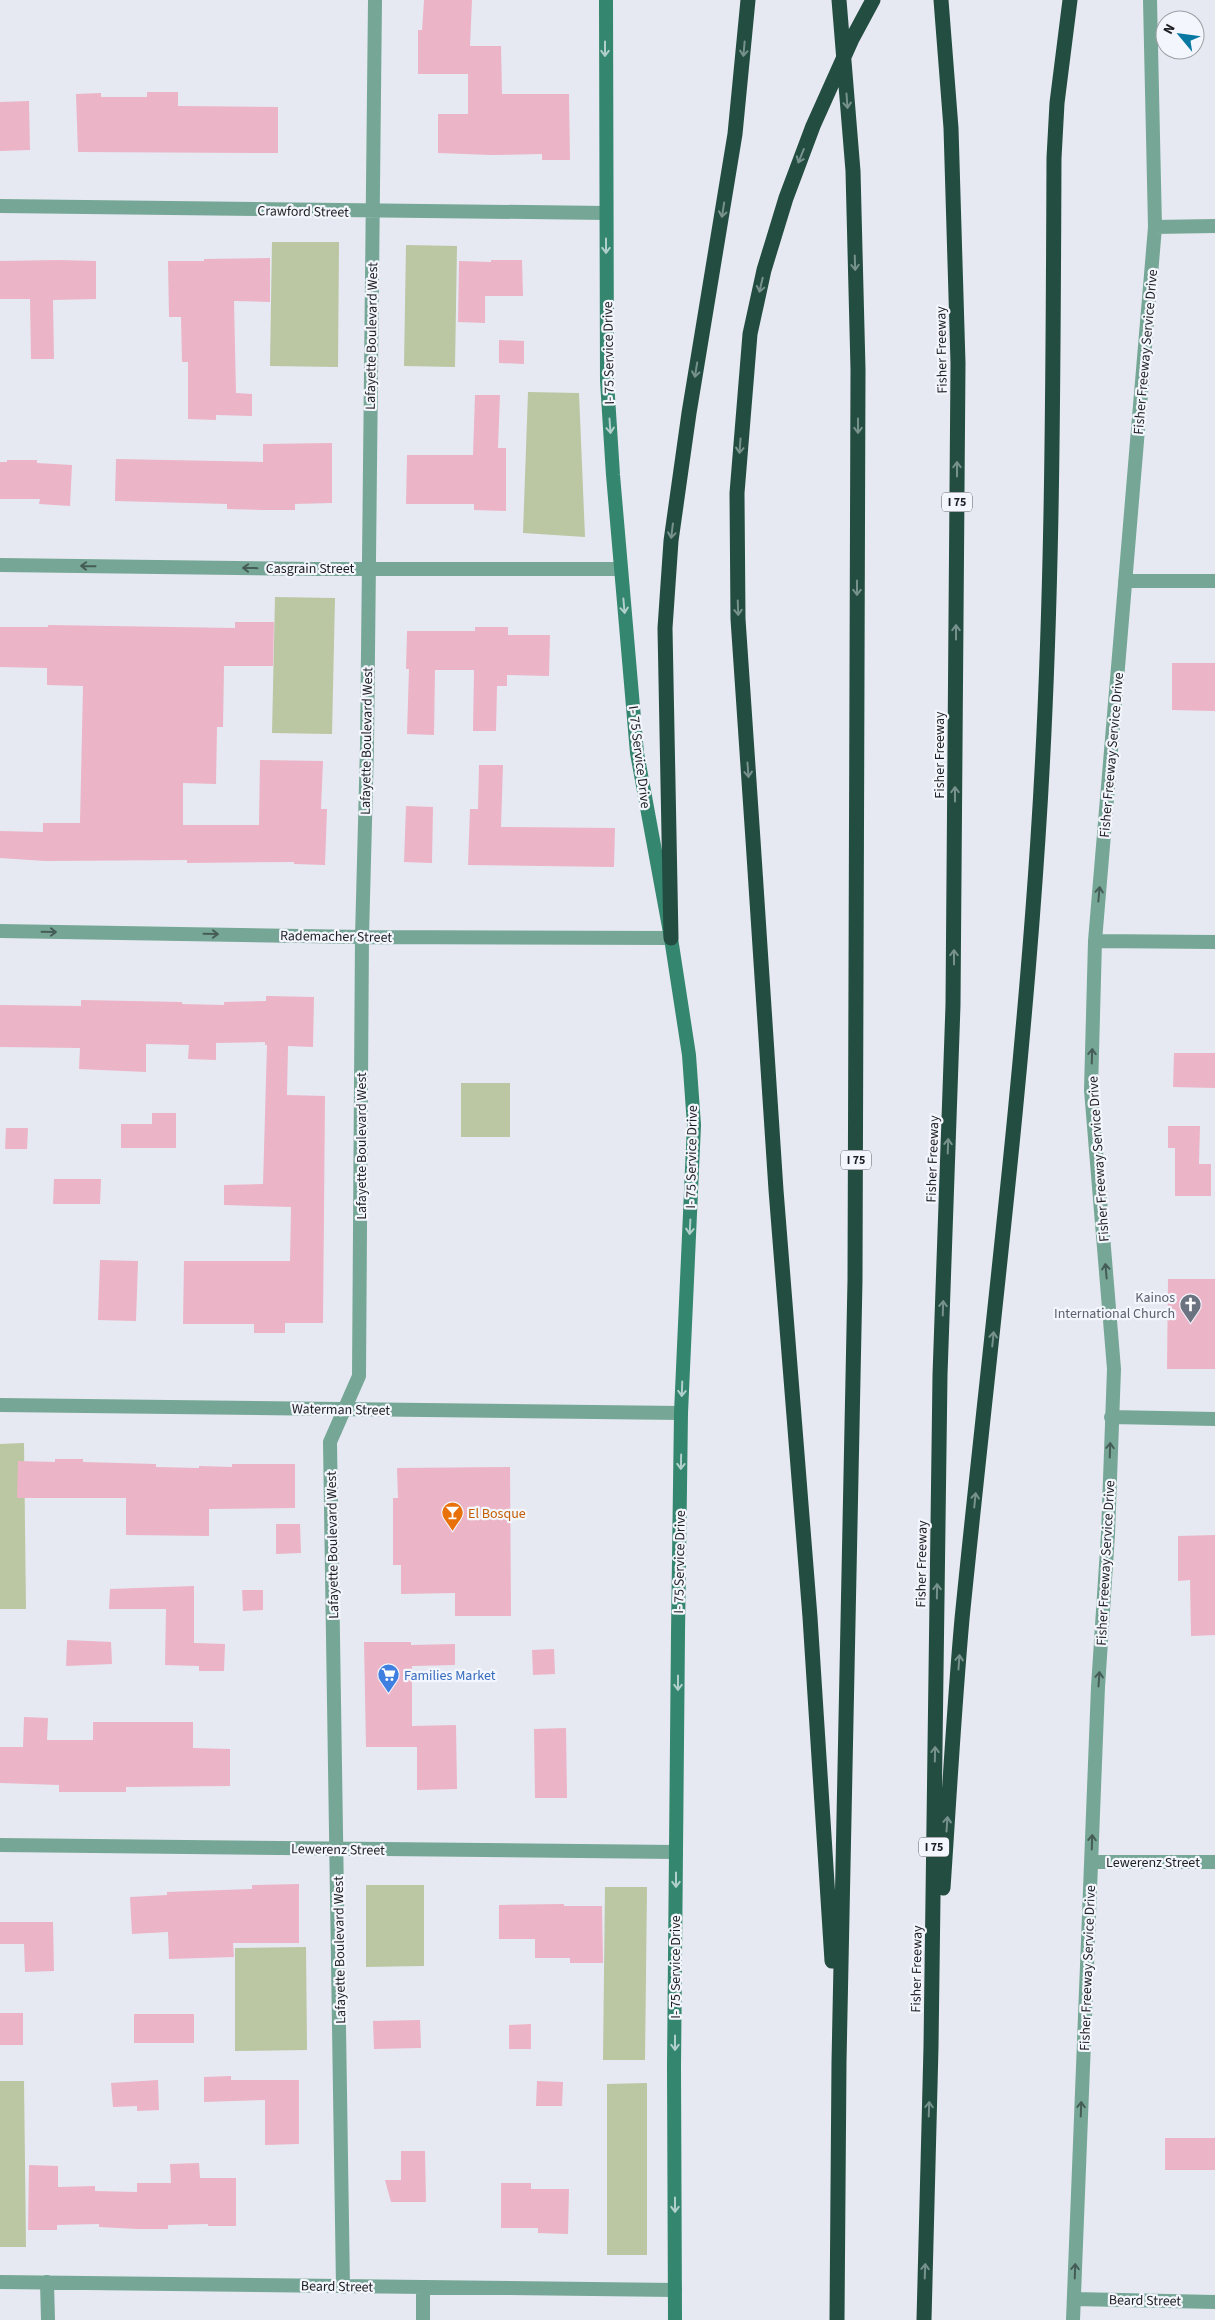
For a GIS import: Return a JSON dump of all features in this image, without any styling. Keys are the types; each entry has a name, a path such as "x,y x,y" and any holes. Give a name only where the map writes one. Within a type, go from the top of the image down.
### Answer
{"highway":[{"path":"672,938 665,628 671,541 684,442 735,134 748,0"},
{"name":"I 75","path":"837,2320 839,2062 855,1280 858,379 852,171 839,0"},
{"path":"839,2062 808,1597 776,1190 738,618 737,493 746,374 752,325 773,237 813,126 852,39 873,0"},
{"name":"Fisher Freeway","path":"924,2320 931,2047 940,1375 954,1005 958,373 951,128 941,0"},
{"path":"931,2047 962,1622 1024,1037 1038,836 1045,711 1048,602 1054,158 1058,94 1070,0"}],"main road":[{"name":"I- 75 Service Drive","path":"606,0 607,381 621,569 637,752 672,938 689,1055 694,1125 681,1413 676,1852 675,2320"}],"street":[{"name":"Lafayette Boulevard West","path":"343,2287 330,1442 358,1376 375,0"},
{"name":"Fisher Freeway Service Drive","path":"1073,2320 1098,1687 1108,1534 1114,1369 1091,1090 1095,941 1156,227 1150,0"},
{"name":"Crawford Street","path":"0,206 373,212 606,213"},
{"path":"1156,227 1215,226"},
{"name":"Casgrain Street","path":"0,565 621,569"},
{"path":"1125,581 1215,581"},
{"name":"Rademacher Street","path":"0,931 362,937 672,938"},
{"path":"1095,941 1215,942"},
{"name":"Waterman Street","path":"0,1405 681,1413"},
{"path":"1111,1417 1215,1419"},
{"name":"Lewerenz Street","path":"0,1845 676,1852"},
{"name":"Lewerenz Street","path":"1092,1862 1215,1862"},
{"name":"Beard Street","path":"0,2282 675,2290"},
{"path":"47,2282 48,2320"},
{"path":"423,2287 423,2320"},
{"name":"Beard Street","path":"1074,2299 1215,2302"}],"green space":[{"path":"272,242 339,242 338,367 270,366"},
{"path":"406,245 457,246 455,367 404,366"},
{"path":"528,392 579,393 585,537 523,533"},
{"path":"275,597 335,598 332,734 272,733"},
{"path":"461,1083 510,1083 510,1137 461,1137"},
{"path":"24,1443 26,1609 0,1609 0,1444"},
{"path":"366,1885 424,1885 424,1966 366,1967"},
{"path":"605,1887 647,1887 645,2060 603,2060"},
{"path":"306,1947 307,2050 235,2051 235,1948"},
{"path":"0,2081 24,2081 26,2247 0,2247"},
{"path":"647,2083 647,2255 607,2255 607,2084"}],"building":[{"path":"424,0 472,0 470,46 501,46 502,94 569,94 570,160 542,160 542,154 438,153 438,114 468,114 468,74 418,74 418,30 422,30"},
{"path":"147,92 178,92 178,106 278,107 278,153 78,152 76,94 101,93 101,97 147,97"},
{"path":"29,101 30,150 0,151 0,102"},
{"path":"270,258 270,302 234,301 236,393 252,394 252,416 216,415 216,420 188,419 188,362 182,362 181,317 169,317 168,261"},
{"path":"491,260 522,260 523,296 485,296 485,323 458,322 459,261 491,262"},
{"path":"0,261 96,261 96,299 53,300 54,359 31,359 30,299 0,299"},
{"path":"499,340 524,341 524,364 499,363"},
{"path":"475,395 500,395 498,448 506,448 506,511 474,510 474,504 406,504 407,455 473,455"},
{"path":"332,443 332,503 295,504 295,510 263,510 227,509 227,504 115,501 116,459 263,462 263,444"},
{"path":"7,460 37,460 37,463 72,465 70,506 39,504 40,499 0,499 0,462 7,462"},
{"path":"235,622 274,622 273,666 224,666 223,727 217,727 216,784 183,783 183,825 259,825 260,760 323,761 321,809 327,809 325,865 294,864 294,862 187,863 187,860 45,861 0,858 0,831 43,832 43,823 80,823 83,686 47,685 47,668 0,667 0,627 48,627 48,625 235,628"},
{"path":"475,627 508,627 508,635 550,635 549,676 507,675 507,686 497,686 496,731 473,731 474,670 435,670 434,735 407,734 409,669 406,669 407,631 475,631"},
{"path":"1172,663 1215,663 1215,711 1172,710"},
{"path":"479,765 503,765 501,827 615,828 614,867 468,865 470,809 478,809"},
{"path":"406,806 433,807 432,863 404,862"},
{"path":"266,996 314,997 313,1047 288,1046 287,1095 325,1096 323,1323 285,1323 285,1333 254,1333 254,1324 183,1324 184,1261 290,1261 291,1207 224,1205 224,1185 263,1184 267,1045 265,1045 265,1042 216,1043 216,1060 188,1059 189,1045 146,1044 146,1072 79,1069 80,1048 0,1047 0,1005 81,1006 81,1000 182,1002 182,1004 224,1005 224,1002 266,1001"},
{"path":"1174,1053 1215,1053 1215,1088 1173,1087"},
{"path":"152,1113 176,1113 176,1148 121,1148 121,1124 152,1124"},
{"path":"1168,1126 1200,1126 1199,1164 1211,1164 1211,1196 1175,1196 1175,1148 1168,1148"},
{"path":"6,1128 28,1128 27,1149 5,1149"},
{"path":"54,1179 101,1179 100,1204 53,1204"},
{"path":"100,1260 138,1261 136,1321 98,1320"},
{"name":"Kainos International Church","path":"1168,1279 1215,1279 1215,1369 1167,1369"},
{"path":"55,1459 83,1459 83,1462 156,1464 156,1467 199,1468 199,1466 232,1467 232,1464 295,1464 295,1508 209,1509 209,1536 126,1535 126,1498 17,1498 18,1461 55,1462"},
{"name":"El Bosque","path":"510,1467 511,1616 455,1616 455,1593 401,1594 401,1565 393,1565 393,1498 398,1498 397,1468"},
{"path":"276,1524 300,1524 301,1553 276,1554"},
{"path":"1215,1535 1215,1635 1191,1636 1190,1580 1178,1581 1178,1536"},
{"path":"194,1586 194,1643 225,1644 224,1671 199,1671 199,1666 165,1665 166,1609 109,1609 110,1589"},
{"path":"242,1590 263,1590 263,1610 243,1611"},
{"path":"67,1640 111,1642 112,1664 66,1666"},
{"path":"364,1642 411,1642 411,1645 455,1644 455,1665 412,1666 412,1726 456,1725 457,1789 417,1790 417,1747 366,1747"},
{"path":"554,1649 555,1674 533,1675 532,1650"},
{"path":"24,1717 48,1718 47,1740 93,1740 93,1722 193,1722 193,1748 230,1749 230,1786 126,1787 126,1792 59,1792 59,1785 0,1783 0,1747 23,1747"},
{"path":"566,1728 567,1798 535,1798 534,1729"},
{"path":"299,1884 299,1943 233,1943 234,1957 169,1959 168,1932 132,1934 130,1897 167,1895 167,1892 252,1889 252,1885"},
{"path":"564,1904 564,1906 602,1906 603,1963 570,1963 570,1958 535,1958 535,1939 499,1939 499,1905"},
{"path":"0,1922 53,1922 54,1971 25,1972 24,1944 0,1944"},
{"path":"0,2013 23,2013 23,2045 0,2045"},
{"path":"134,2014 194,2014 194,2043 134,2043"},
{"path":"420,2020 421,2048 374,2049 373,2021"},
{"path":"531,2024 531,2049 509,2049 509,2025"},
{"path":"231,2076 231,2080 299,2080 299,2144 265,2145 265,2100 204,2102 204,2077"},
{"path":"158,2080 159,2110 137,2111 137,2106 113,2107 111,2083"},
{"path":"537,2081 563,2082 562,2106 536,2106"},
{"path":"1165,2138 1215,2138 1215,2170 1165,2170"},
{"path":"401,2151 425,2151 426,2202 391,2202 385,2180 401,2180"},
{"path":"199,2163 200,2178 236,2178 236,2226 208,2226 208,2224 168,2225 168,2229 138,2229 99,2227 99,2224 57,2225 57,2230 28,2230 29,2165 58,2166 58,2187 95,2186 95,2191 137,2192 137,2183 171,2183 170,2164"},
{"path":"501,2183 531,2183 531,2189 569,2189 568,2234 538,2233 538,2228 501,2228"}],"place":[{"name":"Kainos International Church","path":"1191,1324"},
{"name":"El Bosque","path":"452,1532"},
{"name":"Families Market","path":"388,1694"}]}
